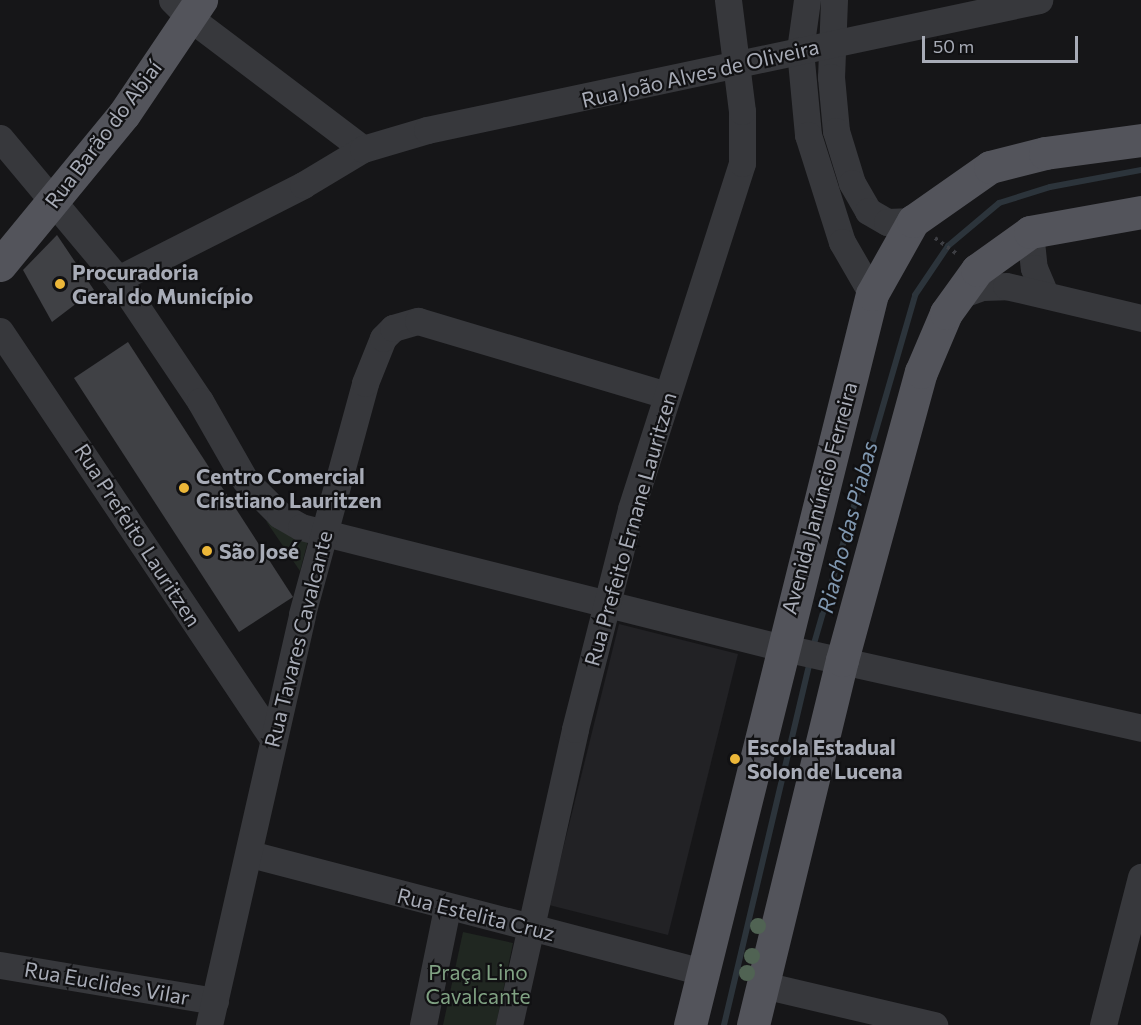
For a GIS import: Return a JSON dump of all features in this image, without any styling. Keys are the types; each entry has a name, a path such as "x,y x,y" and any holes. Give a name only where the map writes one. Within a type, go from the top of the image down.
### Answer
{"main road":[{"name":"Rua Barão do Abiaí","path":"0,265 124,114 188,6"},
{"name":"Avenida Janúncio Ferreira","path":"690,1025 780,646 872,294 921,226 990,167 1045,153 1141,140"},
{"path":"753,1025 842,660 921,372 957,296 977,270 1030,232 1141,212"}],"street":[{"name":"Rua Prefeito Ernane Lauritzen","path":"509,1025 608,600 667,395 732,204 741,164 744,135 728,0"},
{"path":"807,0 800,50 808,135 842,242 872,294"},
{"path":"834,0 831,44 836,131 852,183 868,211 887,222 921,226"},
{"name":"Rua João Alves de Oliveira","path":"118,279 303,185 363,149 427,130 1039,0"},
{"path":"188,6 363,149"},
{"path":"0,138 118,279 200,401 245,480 280,515 324,532 608,600 780,646 1141,728"},
{"path":"1030,232 1034,268 1045,294"},
{"path":"957,296 982,286 1006,286 1141,318"},
{"name":"Rua Tavares Cavalcante","path":"212,1013 250,854 273,739 324,532 373,355 393,328 406,323 450,328 667,395"},
{"name":"Rua Prefeito Lauritzen","path":"0,331 273,739"},
{"name":"Rua Estelita Cruz","path":"250,854 447,908 703,972"},
{"path":"1103,1025 1141,877"},
{"path":"423,1025 447,908"},
{"name":"Rua Euclides Vilar","path":"0,964 212,1013"},
{"path":"763,985 934,1025"}],"path":[{"path":"921,226 961,258"}],"shaded area":[{"path":"619,624 738,654 668,935 549,905"}],"green space":[{"path":"266,521 308,541 300,571"},
{"name":"Praça Lino Cavalcante","path":"463,932 513,943 496,1025 443,1025"}],"building":[{"name":"Procuradoria Geral do Município","path":"57,235 94,290 52,322 23,270"},
{"name":"Centro Comercial Cristiano Lauritzen","path":"128,342 293,597 239,632 74,378"}],"waterway":[{"name":"Riacho das Piabas","path":"813,647 915,295 948,246 999,203 1050,187 1141,170"},
{"name":"Riacho das Piabas","path":"724,1025 810,660"}],"place":[{"name":"Procuradoria Geral do Município","path":"60,284"},
{"name":"Centro Comercial Cristiano Lauritzen","path":"184,488"},
{"name":"São José","path":"207,551"},
{"name":"Escola Estadual Solon de Lucena","path":"735,759"}]}
